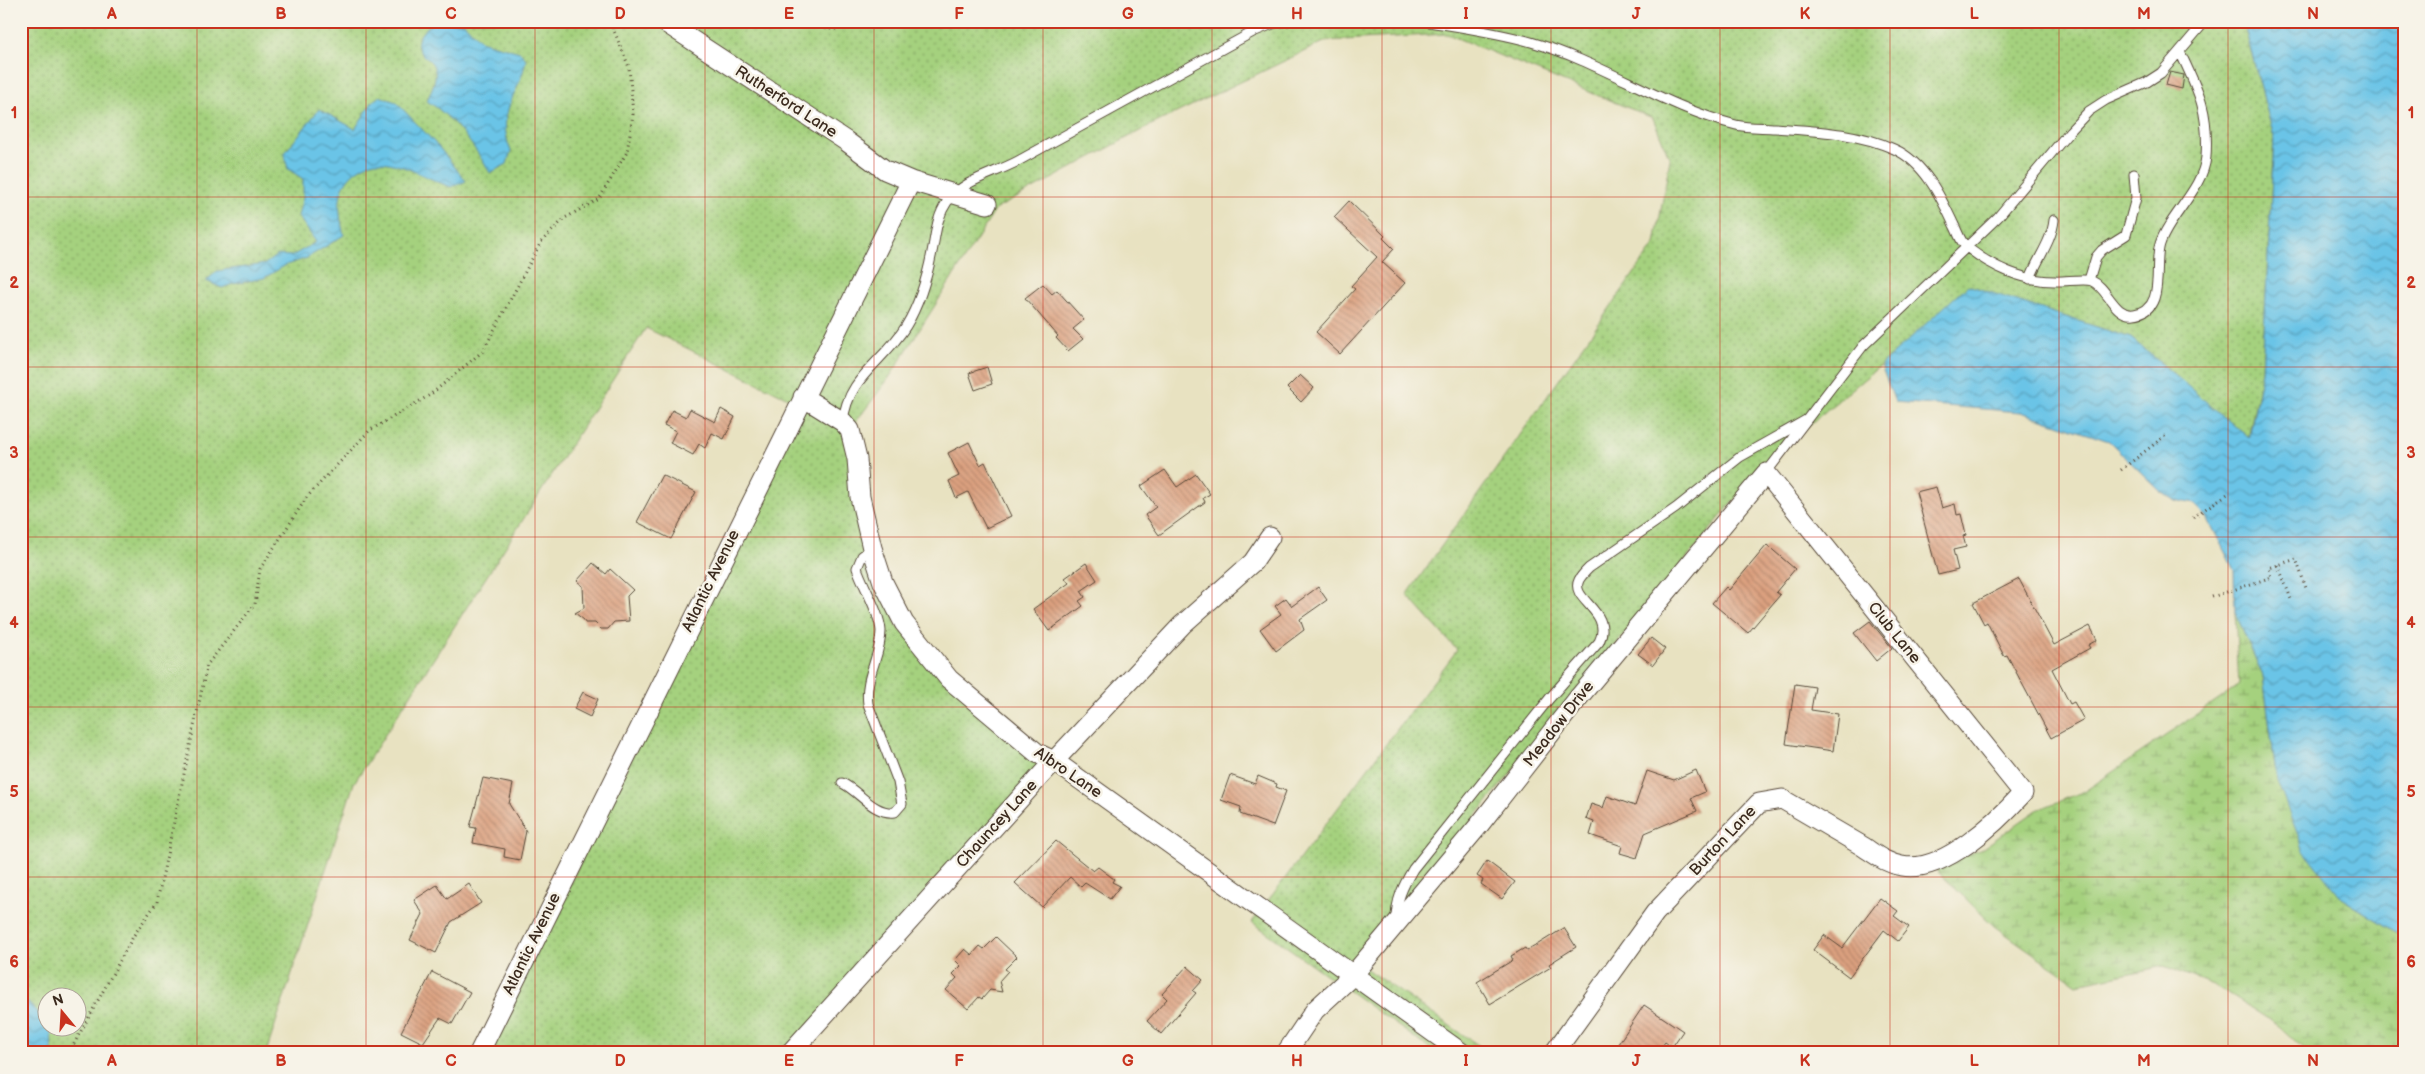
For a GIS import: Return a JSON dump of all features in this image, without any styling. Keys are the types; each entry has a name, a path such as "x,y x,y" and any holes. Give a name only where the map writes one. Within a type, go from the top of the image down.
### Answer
{"street":[{"name":"Rutherford Lane","path":"664,21 846,141 885,170 911,181"},
{"path":"911,181 987,204"},
{"name":"Atlantic Avenue","path":"479,1053 802,397 911,181"},
{"path":"802,397 843,422"},
{"name":"Albro Lane","path":"843,422 852,435 860,496 872,548 883,582 904,623 949,679 1037,753 1054,761 1462,1053"},
{"name":"Club Lane","path":"1766,473 2023,793"},
{"name":"Meadow Drive","path":"1286,1053 1314,1010 1352,975 1480,824 1585,690 1766,473"},
{"name":"Chauncey Lane","path":"790,1053 1054,761 1182,625 1253,562 1270,536"},
{"name":"Burton Lane","path":"1554,1053 1655,913 1759,803 1782,799 1862,846 1879,859 1904,867 1932,864 1970,842 2005,813 2023,793"}],"lane":[{"path":"843,422 844,406 852,390 862,376 886,352 906,327 922,293 938,220 955,194 974,180 1014,163 1253,32 1275,23 1287,21"},
{"path":"1423,21 1532,42 1598,68 1686,109 1738,126 1839,132 1895,149 1918,166 1933,186 1965,247 2014,275 2030,279 2067,282 2089,280 2096,284 2114,305 2125,314 2135,314 2146,310 2152,302 2156,289 2158,270 2156,257 2160,241 2167,228 2187,203 2206,161 2207,121 2201,96 2180,52"},
{"path":"1766,473 1863,346 1998,217 2070,131 2089,112 2106,100 2147,82 2160,73 2208,22"},
{"path":"2089,280 2096,257 2102,250 2126,235 2136,198 2134,174"},
{"path":"2030,279 2039,256 2052,234 2054,220"},
{"path":"1396,923 1396,907 1402,888 1413,869 1549,698 1599,642 1604,633 1604,626 1580,595 1579,579 1589,568 1676,508 1740,457 1806,420"},
{"path":"842,783 854,790 867,802 883,810 895,812 902,804 898,782 868,704 866,691 881,630 857,568 862,556 872,548"}],"path":[{"path":"69,1053 134,935 156,902 207,665 255,604 260,569 307,498 369,431 430,395 483,350 541,242 564,218 599,199 627,152 633,114 629,67 610,21"},
{"path":"812,21 816,25 833,30 869,21"},
{"path":"2121,470 2166,436"},
{"path":"2193,517 2229,493"},
{"path":"2212,597 2272,577 2270,568 2296,559 2306,588"},
{"path":"2278,565 2291,599"}],"green space":[{"path":"21,21 2243,21 2274,137 2262,371 2248,439 2131,338 1968,286 1881,365 1768,459 1356,962 1490,1053 1436,1053 1252,922 1457,650 1407,595 1655,244 1670,159 1653,118 1447,34 1326,41 1149,126 996,209 889,378 855,423 853,466 896,625 1047,763 786,1053 487,1053 804,406 646,328 354,783 266,1053 21,1053"},
{"path":"2235,612 2263,676 2277,781 2341,898 2404,937 2404,1053 2308,1053 2279,1026 2218,987 2164,966 2077,984 1994,926 1932,866 1980,850 2037,810 2085,791 2239,685"}],"water":[{"path":"2243,21 2404,21 2404,937 2341,898 2304,851 2277,781 2263,676 2235,612 2234,570 2208,519 2195,504 2175,500 2160,491 2109,441 2021,412 1895,402 1881,365 1968,285 2131,338 2249,438 2262,371 2274,137"},
{"path":"435,22 464,23 481,41 520,52 526,59 510,103 505,125 511,151 507,164 490,173 463,133 446,115 427,101 434,82 435,71 431,62 418,48 418,39"},
{"path":"380,96 396,102 438,146 466,181 451,187 386,162 377,162 363,166 349,178 341,192 340,217 344,235 307,258 286,265 264,278 222,288 206,281 217,271 265,264 277,255 292,256 316,242 298,216 303,197 303,179 288,169 284,154 319,109 355,129 373,101"},
{"path":"21,994 38,1012 38,1036 51,1036 52,1053 21,1053"}],"building":[{"path":"2170,72 2184,75 2182,89 2166,85"},
{"path":"1349,201 1385,236 1383,238 1394,249 1382,262 1405,283 1340,354 1316,332 1355,289 1351,286 1377,257 1334,217"},
{"path":"1043,284 1052,294 1057,290 1084,320 1073,329 1083,339 1068,351 1056,338 1058,336 1025,298"},
{"path":"987,367 992,384 975,390 969,373"},
{"path":"1300,375 1314,388 1301,402 1287,388"},
{"path":"690,409 715,422 721,409 735,417 724,439 712,433 705,448 699,444 693,455 670,443 676,431 664,425 672,410 686,417"},
{"path":"969,442 980,465 985,462 1011,516 986,528 968,492 956,498 949,481 959,476 948,453"},
{"path":"1165,470 1177,487 1196,474 1210,494 1203,498 1205,502 1159,535 1145,515 1156,507 1141,486"},
{"path":"662,475 696,492 671,539 637,522"},
{"path":"1936,487 1942,508 1955,504 1957,515 1961,514 1966,535 1963,536 1966,547 1953,550 1958,570 1938,575 1916,492"},
{"path":"1767,545 1795,569 1776,592 1780,595 1748,633 1712,603 1726,587 1729,590"},
{"path":"593,563 606,574 610,569 633,590 627,596 629,621 614,622 608,629 601,629 595,623 585,623 575,613 584,608 583,586 577,581"},
{"path":"1086,563 1097,580 1081,591 1085,597 1079,601 1083,606 1049,631 1033,609 1069,583 1065,578"},
{"path":"2019,579 2054,645 2090,626 2097,640 2088,645 2090,648 2052,669 2070,704 2074,702 2084,720 2051,738 2007,655 2004,656 1987,622 1984,624 1973,603"},
{"path":"1318,587 1327,600 1300,619 1304,630 1276,651 1260,629 1281,614 1275,606 1286,598 1292,606"},
{"path":"1870,621 1892,648 1876,661 1854,633"},
{"path":"1651,638 1665,649 1653,665 1638,654"},
{"path":"1795,684 1815,687 1811,710 1838,714 1833,751 1786,744"},
{"path":"583,692 598,699 590,717 574,709"},
{"path":"1696,770 1705,792 1691,798 1697,811 1645,833 1637,858 1620,853 1622,846 1590,835 1594,822 1586,819 1591,804 1603,808 1607,796 1635,806 1647,771 1674,780"},
{"path":"1230,775 1255,784 1258,776 1277,784 1276,787 1286,791 1273,826 1240,814 1241,807 1221,800"},
{"path":"483,778 513,784 509,804 526,831 520,860 504,857 505,849 473,843 476,828 470,827"},
{"path":"1056,841 1093,871 1098,867 1114,879 1112,882 1120,886 1110,899 1085,883 1081,887 1070,877 1042,907 1015,883"},
{"path":"1487,861 1515,882 1502,899 1481,884 1483,880 1477,876"},
{"path":"469,884 481,903 451,922 436,953 410,940 423,914 414,900 437,885 447,899"},
{"path":"1880,898 1898,911 1894,916 1909,927 1898,941 1884,930 1849,977 1813,950 1824,935 1842,948"},
{"path":"1564,928 1576,947 1549,964 1551,967 1490,1004 1477,982 1513,960 1511,956 1525,948 1527,951"},
{"path":"996,937 1017,957 1005,969 1008,971 999,981 1002,992 990,990 982,999 979,997 968,1009 946,990 957,978 953,974 961,966 955,960 965,949 972,955 980,946 984,949"},
{"path":"1187,966 1203,980 1193,991 1196,993 1161,1034 1147,1021 1167,999 1162,994"},
{"path":"432,972 470,992 452,1024 440,1018 423,1043 401,1032"},
{"path":"1644,1005 1683,1031 1672,1047 1665,1042 1657,1053 1612,1053"}]}
